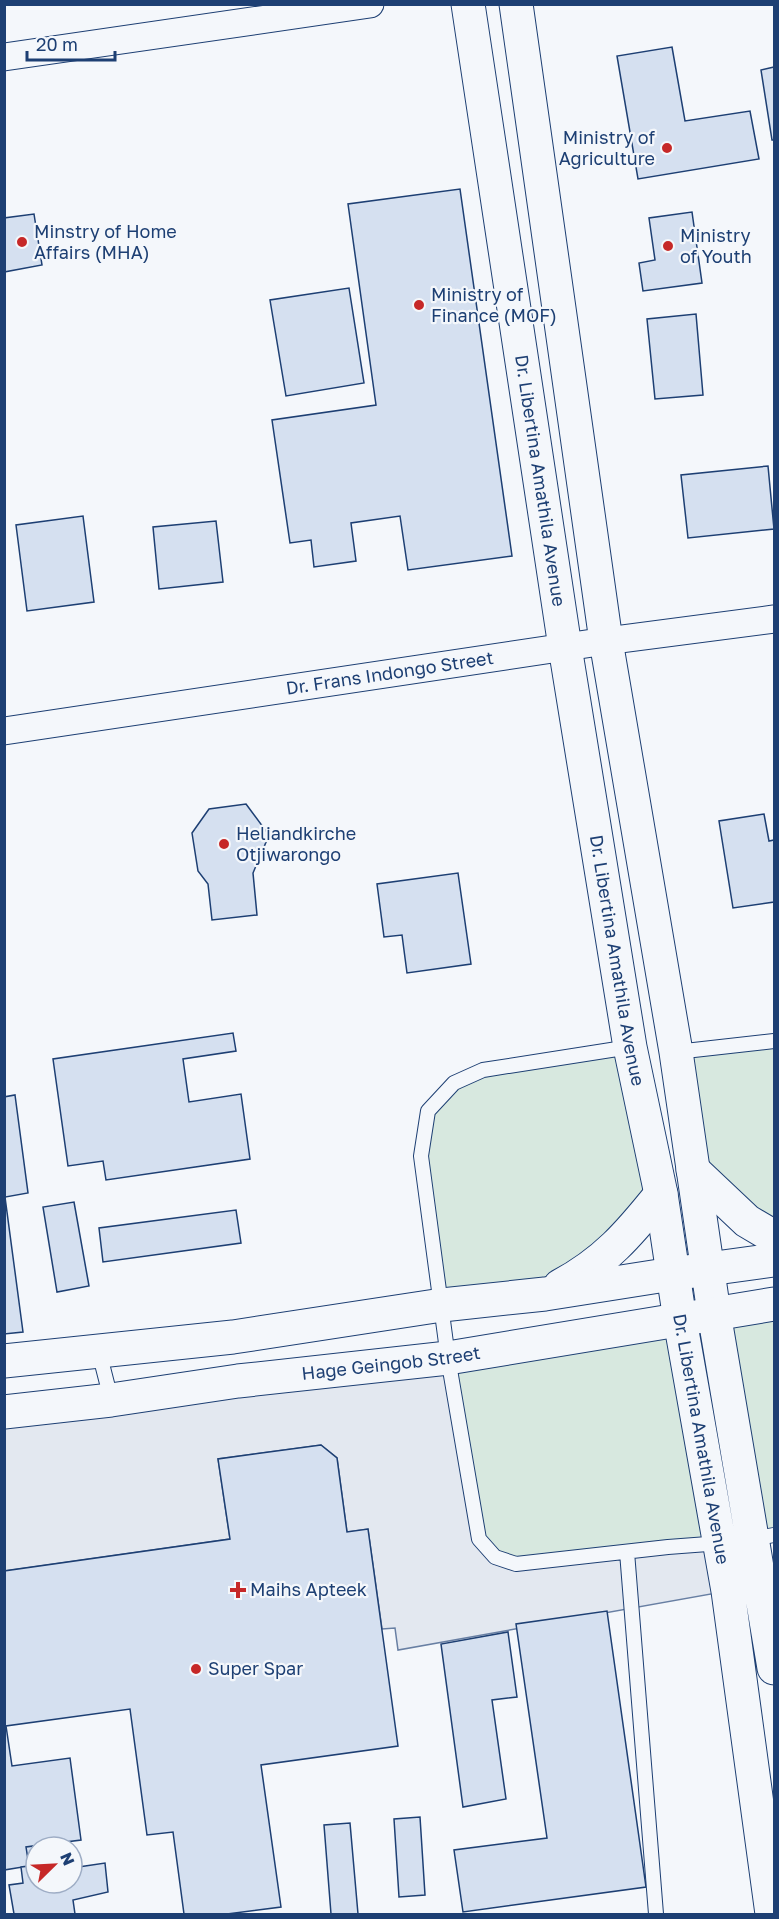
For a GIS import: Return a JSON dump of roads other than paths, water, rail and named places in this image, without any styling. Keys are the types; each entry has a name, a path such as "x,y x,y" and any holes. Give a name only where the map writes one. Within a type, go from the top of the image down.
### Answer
{"main road":[{"name":"Dr. Libertina Amathila Avenue","path":"468,4 565,647 630,1047 661,1194 680,1320 744,1540 774,1668"},
{"name":"Dr. Libertina Amathila Avenue","path":"516,4 606,641 676,1052 714,1313 744,1540 729,1602 772,1914"},
{"path":"693,1170 747,1221 774,1238"},
{"path":"545,1294 579,1276 614,1249 661,1194"},
{"path":"4,1361 233,1337 442,1305 545,1294 774,1260"},
{"name":"Hage Geingob Street","path":"4,1412 111,1400 238,1381 448,1358 774,1304"},
{"path":"233,1337 238,1381"}],"street":[{"path":"4,57 370,4"},
{"name":"Dr. Frans Indongo Street","path":"4,731 606,641 774,619"}],"lane":[{"path":"676,1052 774,1041"},
{"path":"630,1047 483,1070 454,1083 428,1112 421,1156 448,1358 479,1539 495,1557 516,1564 744,1540"},
{"path":"99,1352 111,1400"},
{"path":"627,1552 656,1914"}],"place":[{"name":"Ministry of Agriculture","path":"667,148"},
{"name":"Minstry of Home Affairs (MHA)","path":"22,242"},
{"name":"Ministry of Youth","path":"668,246"},
{"name":"Ministry of Finance (MOF)","path":"419,305"},
{"name":"Heliandkirche Otjiwarongo","path":"224,844"},
{"name":"Maihs Apteek","path":"238,1590"},
{"name":"Super Spar","path":"196,1669"}]}
